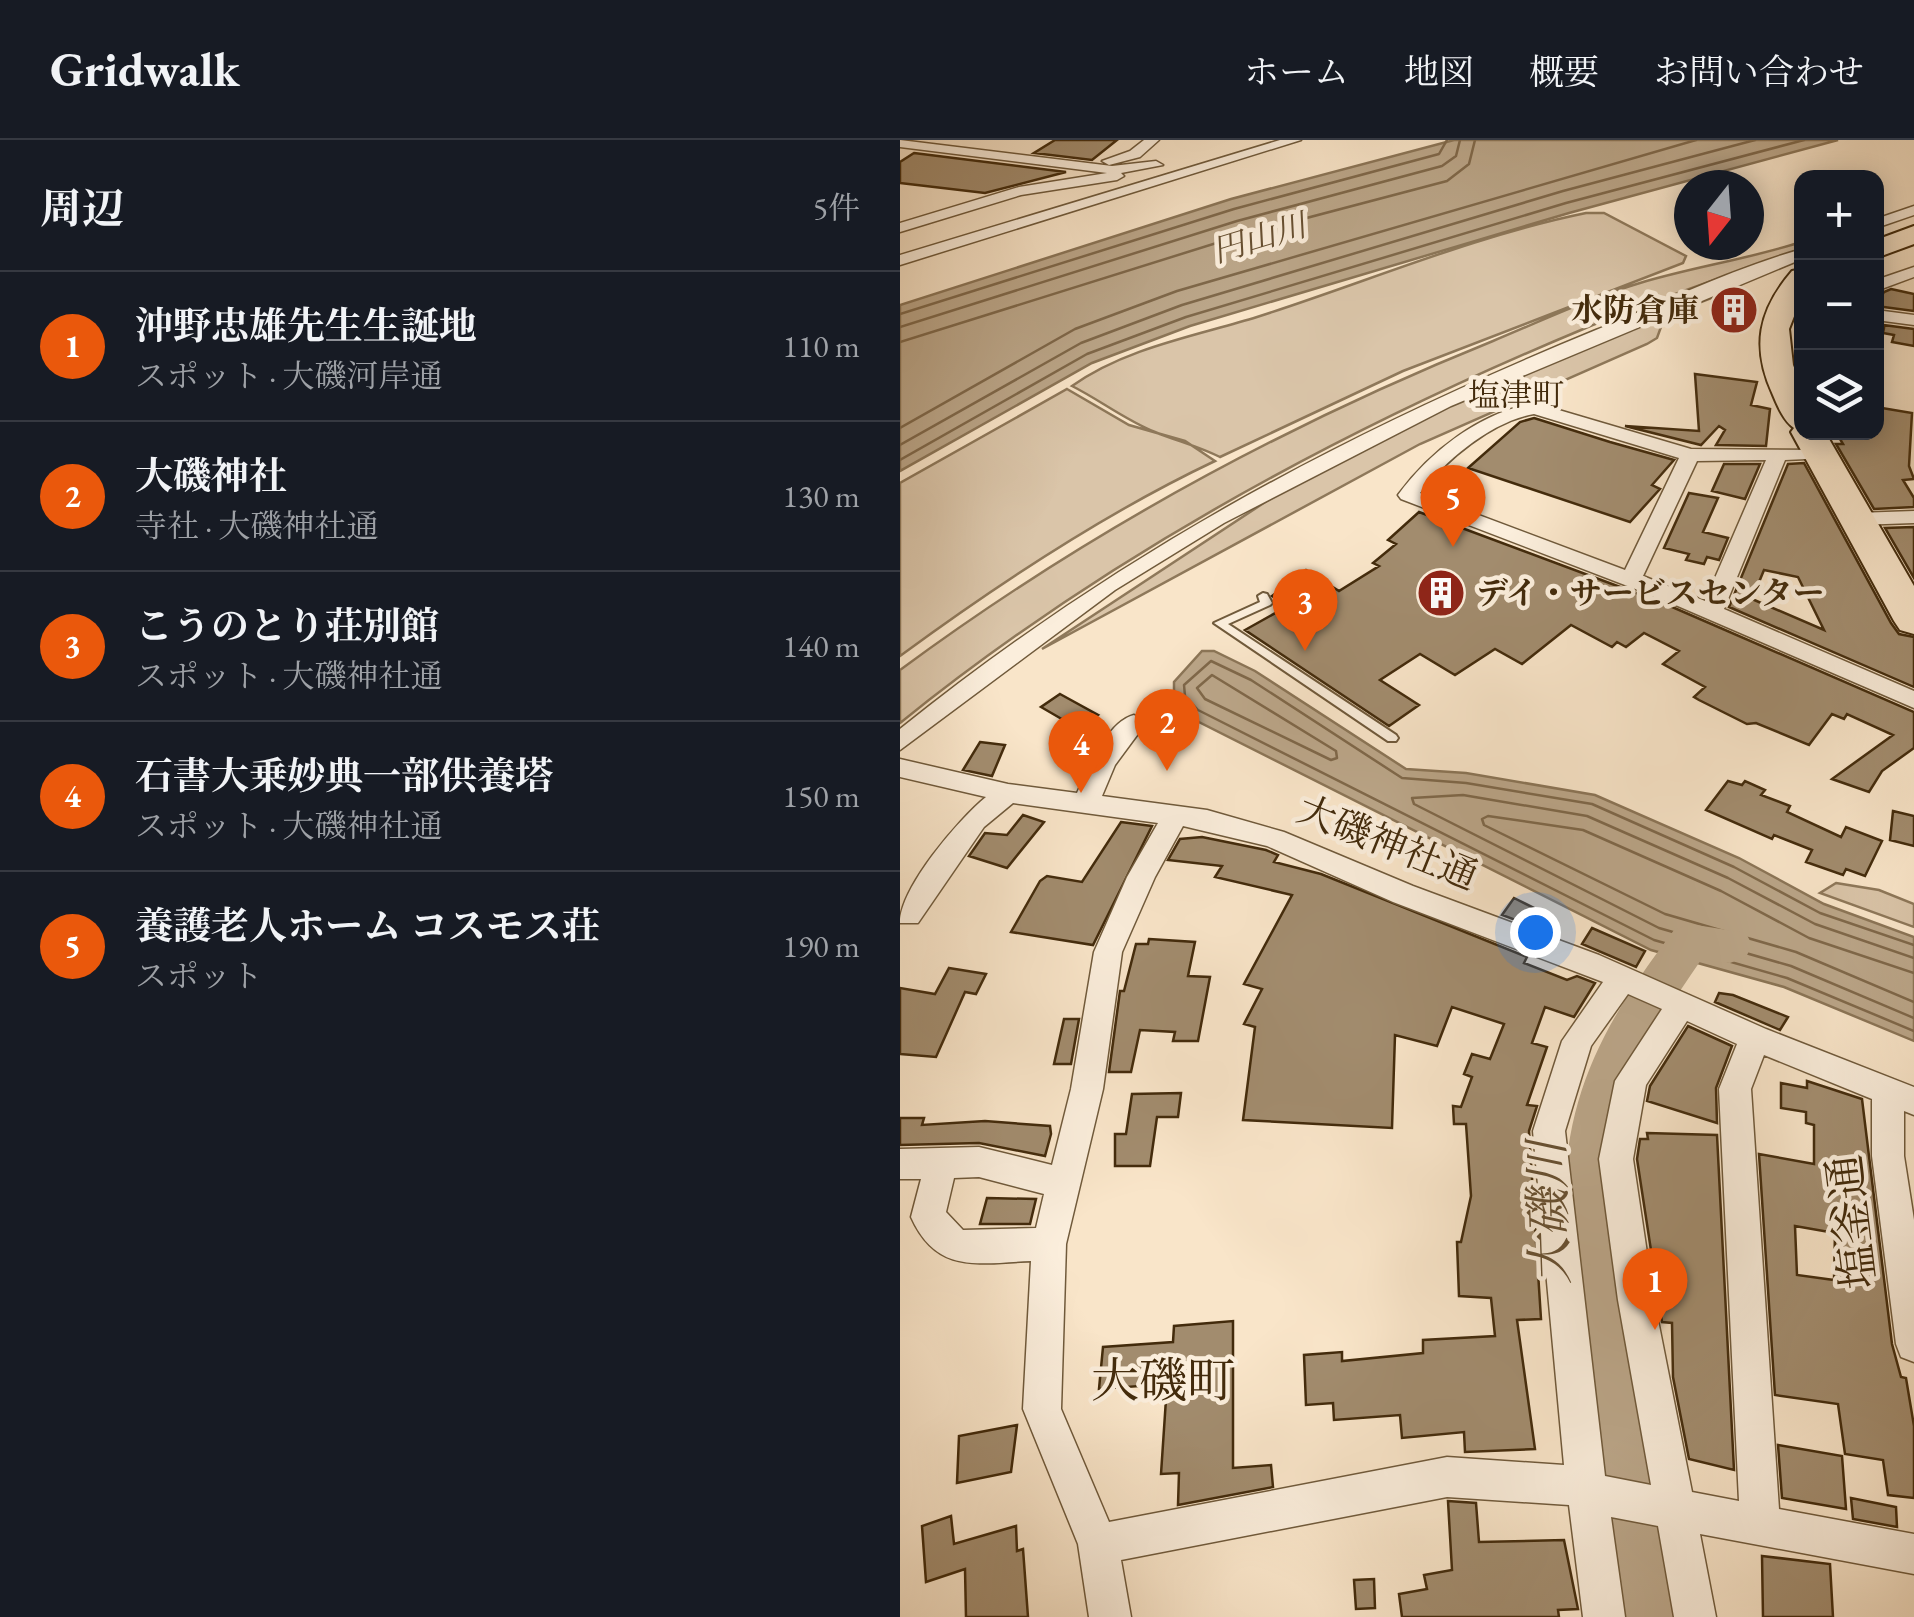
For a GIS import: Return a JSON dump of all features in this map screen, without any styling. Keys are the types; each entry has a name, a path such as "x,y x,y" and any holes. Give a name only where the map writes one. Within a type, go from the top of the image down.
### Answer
{"highway":[{"path":"1884,236 1914,223"},
{"path":"1884,247 1914,234"},
{"path":"1789,381 1770,344 1782,301 1794,287"},
{"path":"1789,381 1782,330 1794,308"},
{"path":"1814,443 1914,621"}],"street":[{"path":"1093,166 1135,154 1152,140"},
{"path":"900,228 1019,191 1114,178 1127,170 1262,140"},
{"path":"900,260 1294,140"},
{"path":"900,143 1127,170"},
{"path":"1884,221 1914,210"},
{"path":"900,742 959,690 1057,620 1180,540 1340,449 1582,338 1794,256"},
{"path":"1884,283 1914,272"},
{"path":"1884,315 1914,320"},
{"path":"1814,443 1777,456 1690,455 1535,408 1519,408 1489,422 1410,491 1414,499 1632,579 1914,700"},
{"path":"1632,579 1690,455"},
{"path":"1712,612 1777,456"},
{"path":"1857,519 1914,517"},
{"path":"1086,803 1104,762 1134,723"},
{"name":"大磯神社通","path":"900,768 1008,793 1207,820 1275,838 1404,894 1589,962 1626,983 1682,1006"},
{"path":"908,914 975,820 1008,793"},
{"path":"1110,1617 1098,1544 1042,1409 1049,1244 1088,1089 1108,952 1141,876 1174,817"},
{"path":"1604,1617 1549,1131 1577,1041 1626,983"},
{"path":"1695,1617 1636,1300 1616,1159 1631,1080 1682,1006 1901,1095"},
{"path":"1755,1038 1735,1089 1744,1174 1760,1526"},
{"name":"塩釜通","path":"1901,1095 1888,1156 1914,1344"},
{"path":"900,1164 979,1162 1065,1184"},
{"path":"942,1163 928,1217 956,1247 1049,1244"},
{"path":"1098,1544 1446,1477 1588,1490 1914,1554"}],"lane":[{"path":"1263,596 1266,602 1220,623 1392,738"}],"shaded area":[{"path":"1604,213 1674,250 1674,260 1684,260 1403,371 1220,457 1144,427 1072,386 1115,362 1161,344 1257,317 1420,260 1544,223"},
{"path":"1794,244 1794,252 1608,319 1491,369 1226,502 1058,606 900,723 900,670 1040,573 1186,487 1336,410 1584,303 1660,277 1732,260 1764,260 1764,252"},
{"path":"1731,286 1737,288 1665,316 1657,338 1647,344 1420,444 1042,649 1285,489 1457,401"},
{"path":"1067,389 1129,425 1185,441 1215,461 1133,503 1053,551 900,656 900,483"},
{"path":"1836,883 1879,890 1914,904 1914,927 1820,893"}],"water":[{"name":"円山川","path":"1454,140 1838,140 1727,170 1674,170 1674,185 1190,326 1092,363 900,471 900,305 1231,199"},
{"path":"1202,651 1214,651 1255,671 1406,769 1466,773 1595,795 1739,858 1824,904 1914,937 1914,1041 1784,987 1651,950 1193,719 1174,697 1174,682"}],"building":[{"path":"1055,140 1117,140 1092,160 1034,153"},
{"path":"914,153 1066,172 985,193 900,183 900,162"},
{"path":"1891,289 1914,294 1914,311 1884,307 1884,292"},
{"path":"1884,325 1914,329 1914,346 1892,342 1894,335 1884,333"},
{"path":"1695,374 1757,382 1751,405 1770,409 1766,446 1716,445 1725,430 1719,426 1701,445 1625,426 1699,431"},
{"path":"1884,408 1912,413 1909,466 1914,479 1903,480 1914,498 1914,507 1874,509 1836,444 1843,444 1841,440 1884,440"},
{"path":"1534,418 1674,460 1652,485 1660,489 1630,522 1468,468 1520,422"},
{"path":"1804,463 1891,623 1899,634 1914,637 1914,687 1729,607 1788,464","holes":["1764,570 1798,577 1824,630 1752,599"]},
{"path":"1724,464 1760,464 1745,499 1712,491"},
{"path":"1689,493 1718,498 1703,532 1728,538 1719,560 1707,557 1704,564 1686,560 1689,554 1664,548"},
{"path":"1419,512 1663,603 1914,712 1914,748 1882,771 1869,792 1832,779 1893,735 1847,714 1844,719 1832,714 1809,745 1756,723 1747,724 1694,697 1705,687 1663,664 1679,651 1644,633 1626,647 1617,642 1612,647 1571,625 1522,664 1495,649 1455,675 1420,654 1380,680 1419,705 1389,726 1245,630 1288,606 1272,596 1306,570 1339,591 1379,566 1373,563 1396,544 1388,540"},
{"path":"1914,527 1914,578 1885,528"},
{"path":"1060,694 1098,715 1079,729 1041,707"},
{"path":"980,742 1005,745 992,776 963,770"},
{"path":"1728,781 1742,785 1745,781 1765,790 1761,795 1790,806 1787,812 1841,837 1846,827 1882,841 1865,876 1846,869 1843,875 1806,862 1812,850 1774,835 1772,839 1706,810"},
{"path":"1893,811 1914,816 1914,846 1890,840"},
{"path":"1023,815 1044,822 1007,868 969,856 985,833 1007,835"},
{"path":"1121,822 1152,826 1093,945 1011,932 1040,881 1047,876 1082,882"},
{"path":"1202,837 1266,850 1278,855 1274,862 1321,874 1527,957 1524,963 1567,980 1577,976 1595,983 1574,1017 1545,1007 1532,1043 1547,1047 1527,1105 1537,1106 1529,1131 1541,1319 1517,1320 1535,1449 1465,1452 1464,1432 1402,1438 1400,1415 1334,1420 1333,1403 1306,1405 1304,1355 1342,1352 1342,1361 1423,1353 1423,1340 1495,1336 1491,1298 1459,1296 1457,1242 1461,1242 1471,1196 1466,1124 1454,1124 1453,1106 1461,1107 1472,1077 1464,1074 1472,1054 1490,1059 1504,1024 1452,1007 1437,1046 1395,1035 1392,1128 1243,1120 1255,1027 1244,1024 1262,989 1244,984 1292,895 1215,877 1222,866 1168,860 1180,839"},
{"path":"1514,898 1542,912 1532,926 1502,915"},
{"path":"1592,928 1645,951 1636,967 1582,944"},
{"path":"1149,939 1195,942 1188,976 1210,977 1198,1041 1173,1041 1175,1032 1140,1030 1131,1072 1109,1072 1120,991 1124,991 1136,944 1148,944"},
{"path":"949,968 986,974 976,994 965,992 936,1057 900,1054 900,988 935,994"},
{"path":"1719,993 1788,1017 1780,1030 1715,1002"},
{"path":"1064,1019 1079,1019 1071,1064 1054,1064"},
{"path":"1688,1026 1732,1046 1716,1088 1717,1123 1647,1101 1650,1086"},
{"path":"1807,1081 1862,1099 1892,1344 1901,1377 1906,1378 1914,1426 1914,1498 1888,1495 1883,1460 1845,1454 1838,1404 1775,1395 1759,1154 1814,1164 1814,1125 1806,1123 1806,1112 1781,1108 1781,1083 1807,1088","holes":["1795,1226 1835,1233 1834,1280 1797,1275"]},
{"path":"1181,1093 1178,1117 1157,1117 1150,1166 1115,1166 1115,1134 1126,1134 1132,1094"},
{"path":"900,1118 924,1118 922,1125 985,1121 1050,1126 1051,1134 1045,1156 979,1143 900,1145"},
{"path":"1647,1133 1717,1135 1734,1470 1689,1459 1673,1377 1672,1323 1662,1322 1637,1159 1640,1139 1648,1139"},
{"path":"987,1198 1036,1199 1030,1224 980,1224"},
{"path":"1233,1321 1233,1468 1271,1465 1273,1487 1178,1505 1179,1473 1161,1474 1167,1384 1099,1389 1103,1347 1173,1342 1174,1326"},
{"path":"1017,1425 1011,1472 957,1483 959,1436"},
{"path":"1778,1445 1842,1456 1846,1509 1782,1498"},
{"path":"1851,1498 1896,1507 1897,1527 1853,1519"},
{"path":"1448,1501 1476,1503 1479,1542 1564,1540 1578,1609 1558,1610 1559,1617 1402,1617 1399,1594 1427,1589 1424,1575 1452,1570"},
{"path":"951,1516 954,1544 1016,1526 1017,1551 1023,1549 1028,1617 966,1617 965,1569 926,1582 922,1526"},
{"path":"1762,1556 1830,1564 1833,1617 1763,1617"},
{"path":"1374,1579 1375,1608 1356,1609 1354,1580"}],"waterway":[{"name":"大磯川","path":"1648,1617 1590,1203 1594,1126 1602,1093 1628,1033 1690,942 1730,945"}],"place":[{"name":"水防倉庫","path":"1734,310"},
{"name":"養護老人ホーム コスモス荘","path":"1453,547"},
{"name":"デイ・サービスセンター","path":"1441,593"},
{"name":"こうのとり荘別館","path":"1305,651"},
{"name":"大磯神社","path":"1167,771"},
{"name":"石書大乗妙典一部供養塔","path":"1081,793"},
{"name":"沖野忠雄先生生誕地","path":"1655,1330"}],"district":[{"name":"塩津町","path":"1516,395"},
{"name":"大磯町","path":"1163,1380"}]}
